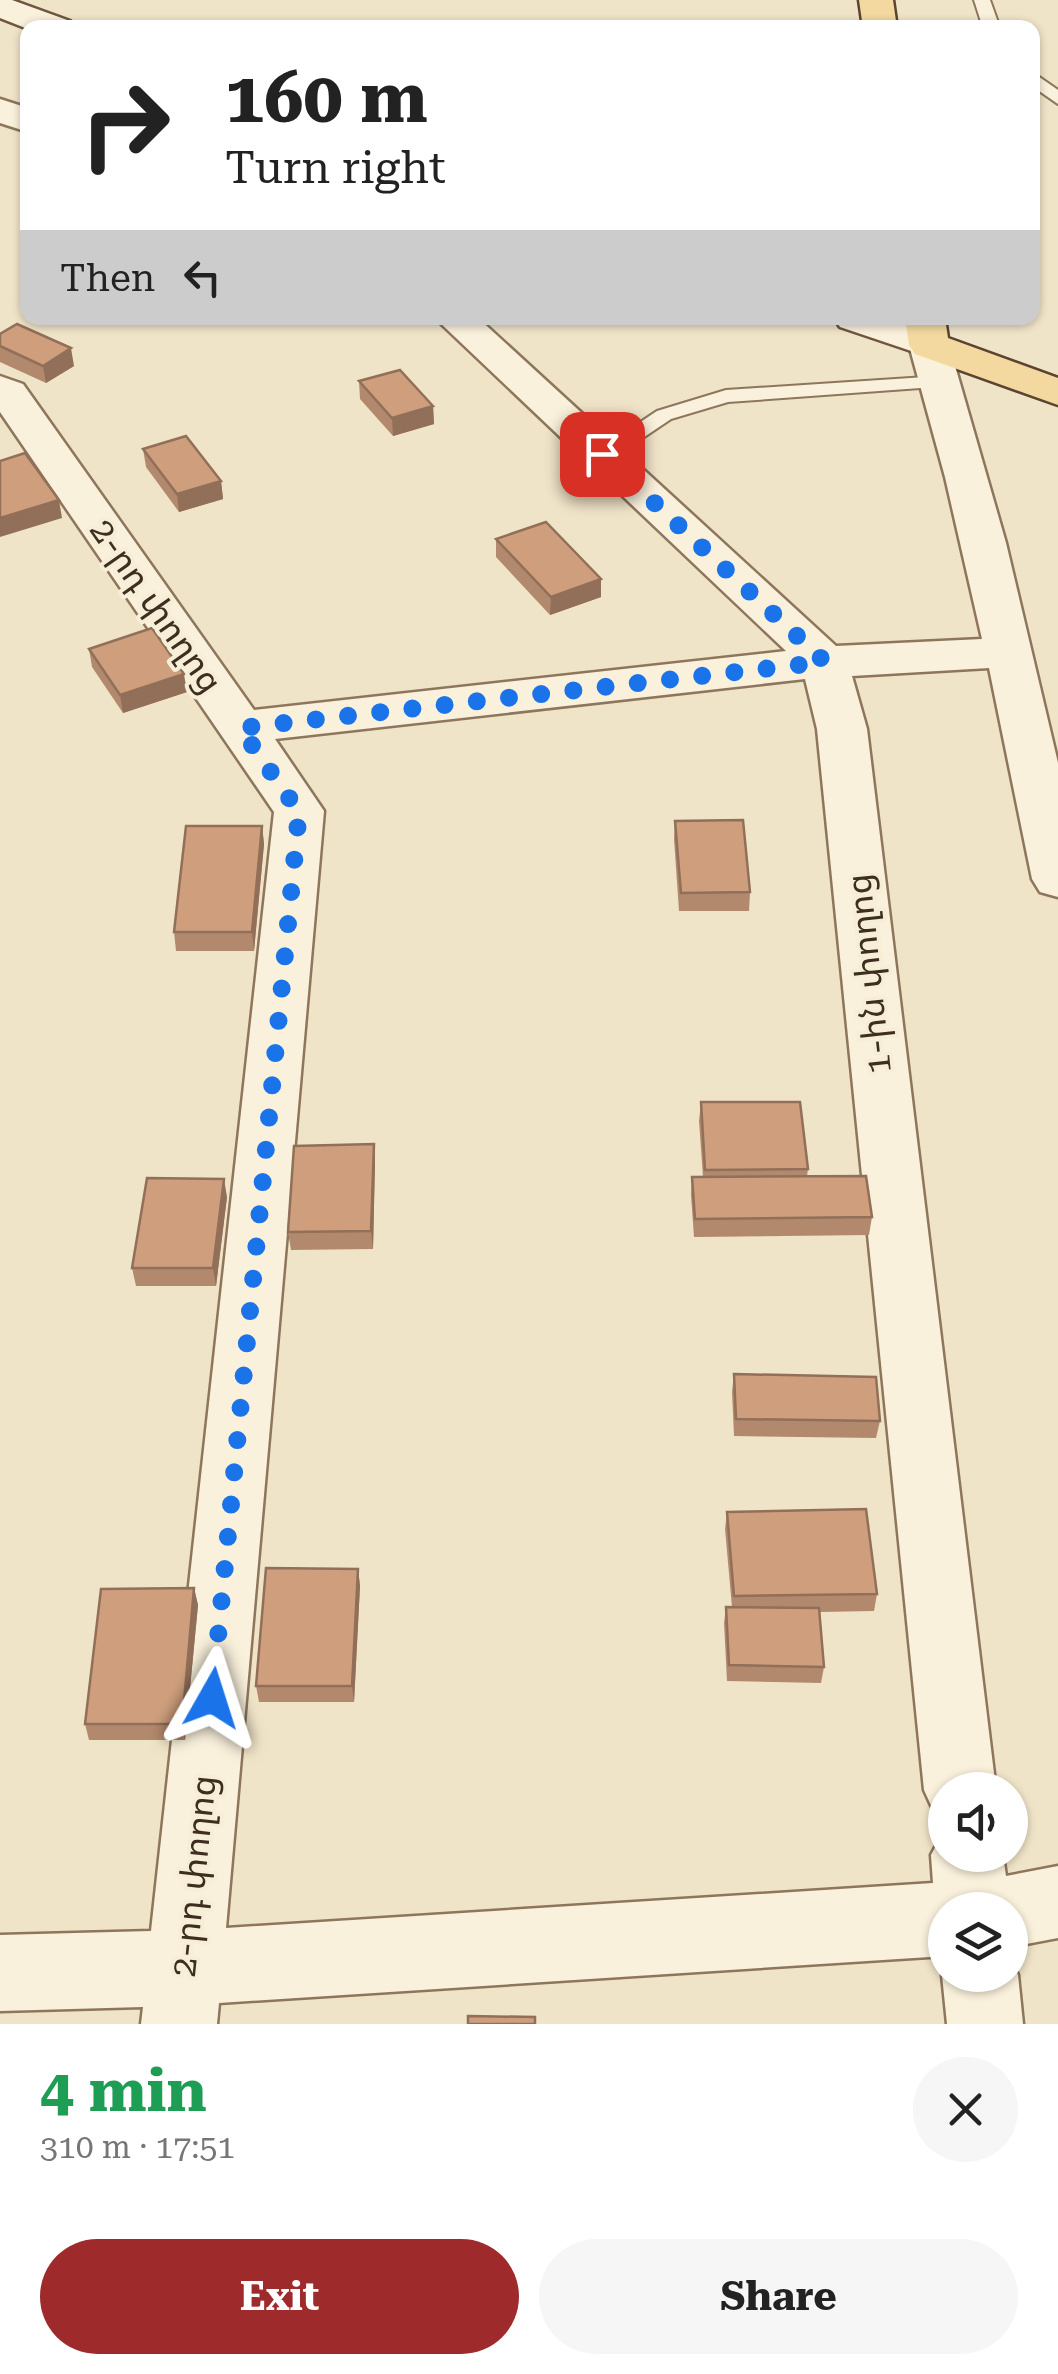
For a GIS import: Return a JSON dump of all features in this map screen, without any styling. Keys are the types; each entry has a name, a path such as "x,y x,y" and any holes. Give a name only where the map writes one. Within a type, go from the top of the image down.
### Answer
{"main road":[{"path":"942,351 1058,392"}],"street":[{"path":"0,7 36,20"},
{"path":"464,325 825,662"},
{"path":"873,325 942,351 1058,879"},
{"name":"2-րդ փողոց","path":"0,390 8,393 299,812 182,1996"},
{"path":"240,728 825,662 1008,652"},
{"name":"1-ին փողոց","path":"825,662 842,729 958,1772"},
{"path":"1028,1907 1058,1902"},
{"path":"0,1973 182,1996 928,1921"},
{"path":"982,1992 985,2024"}],"lane":[{"path":"602,454 664,415 726,396 942,351"}],"building":[{"path":"17,324 71,348 43,366 0,346 0,334"},
{"path":"400,370 433,406 392,418 359,381"},
{"path":"186,436 221,481 177,494 143,449"},
{"path":"25,453 59,500 0,518 0,461"},
{"path":"546,522 601,579 551,597 496,539"},
{"path":"152,628 184,674 120,695 89,649"},
{"path":"743,820 750,892 681,893 675,821"},
{"path":"186,826 262,826 252,932 174,932"},
{"path":"701,1102 800,1102 808,1169 705,1170"},
{"path":"374,1144 371,1231 288,1232 294,1146"},
{"path":"866,1176 872,1217 695,1219 692,1177"},
{"path":"147,1178 224,1179 213,1268 132,1268"},
{"path":"734,1374 876,1377 880,1421 736,1419"},
{"path":"866,1509 877,1594 734,1596 727,1512"},
{"path":"266,1568 358,1569 352,1686 256,1686"},
{"path":"194,1588 182,1724 85,1724 101,1589"},
{"path":"726,1607 819,1608 824,1667 729,1665"},
{"path":"468,2016 535,2017 535,2024 468,2024"}],"route":[{"path":"212,1698 299,812 240,728 825,662 602,454"}]}
